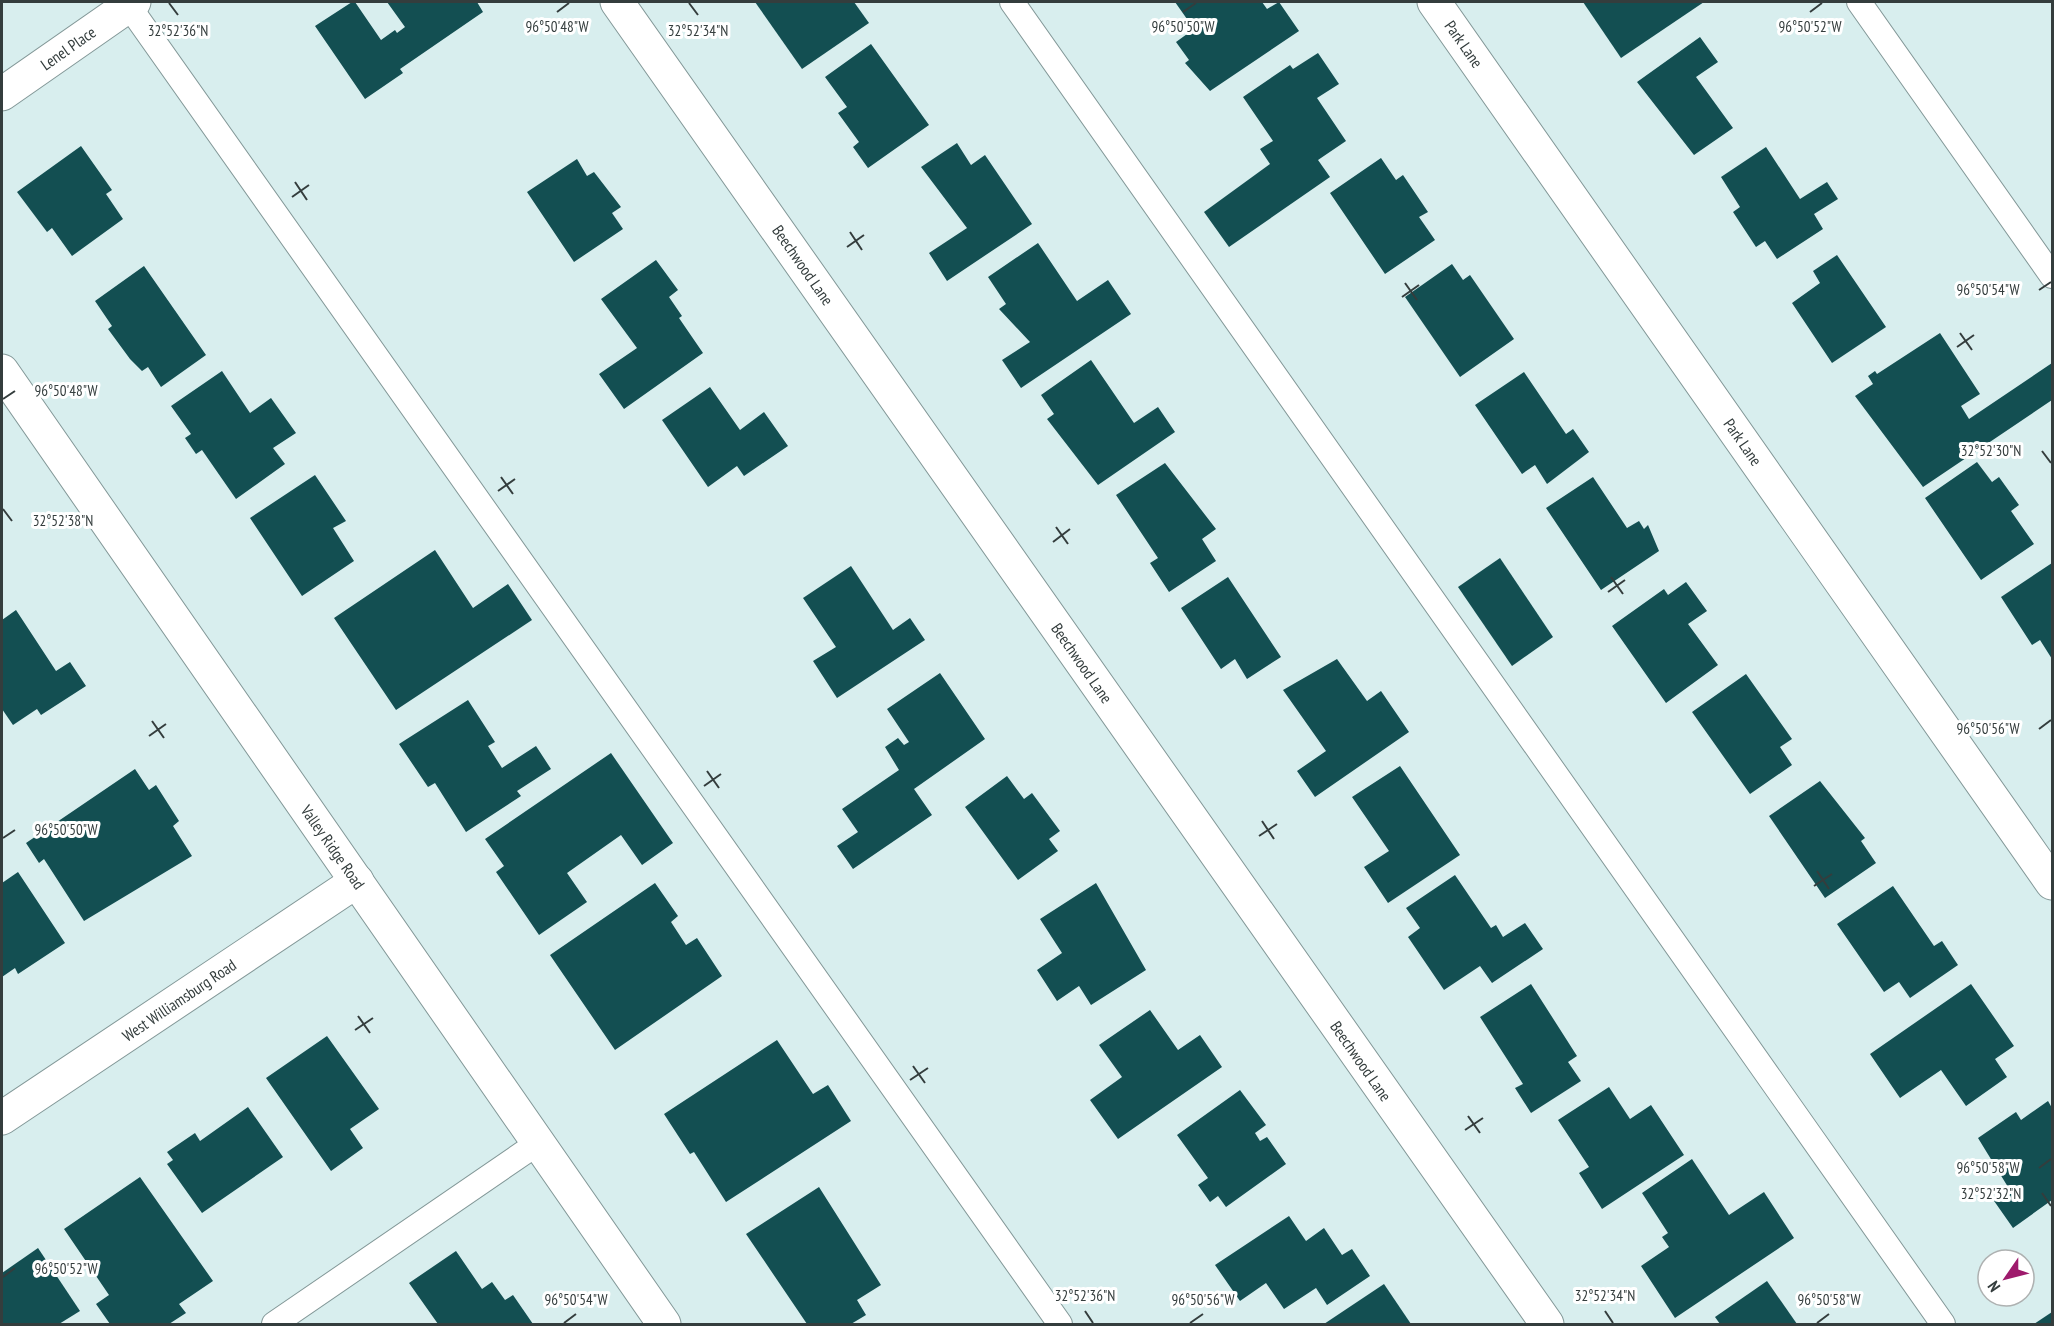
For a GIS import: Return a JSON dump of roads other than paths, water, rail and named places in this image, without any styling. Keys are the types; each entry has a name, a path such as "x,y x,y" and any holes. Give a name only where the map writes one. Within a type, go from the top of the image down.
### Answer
{"street":[{"name":"Beechwood Lane","path":"617,2 1547,1324"},
{"name":"Park Lane","path":"1434,2 2052,883"},
{"name":"Lenel Place","path":"2,94 130,3"},
{"name":"Valley Ridge Road","path":"2,371 664,1324"},
{"name":"West Williamsburg Road","path":"2,1118 357,882"}],"lane":[{"path":"1012,2 1943,1324"},
{"path":"1859,2 2052,276"},
{"path":"130,3 1060,1324"},
{"path":"274,1324 538,1143"}]}
